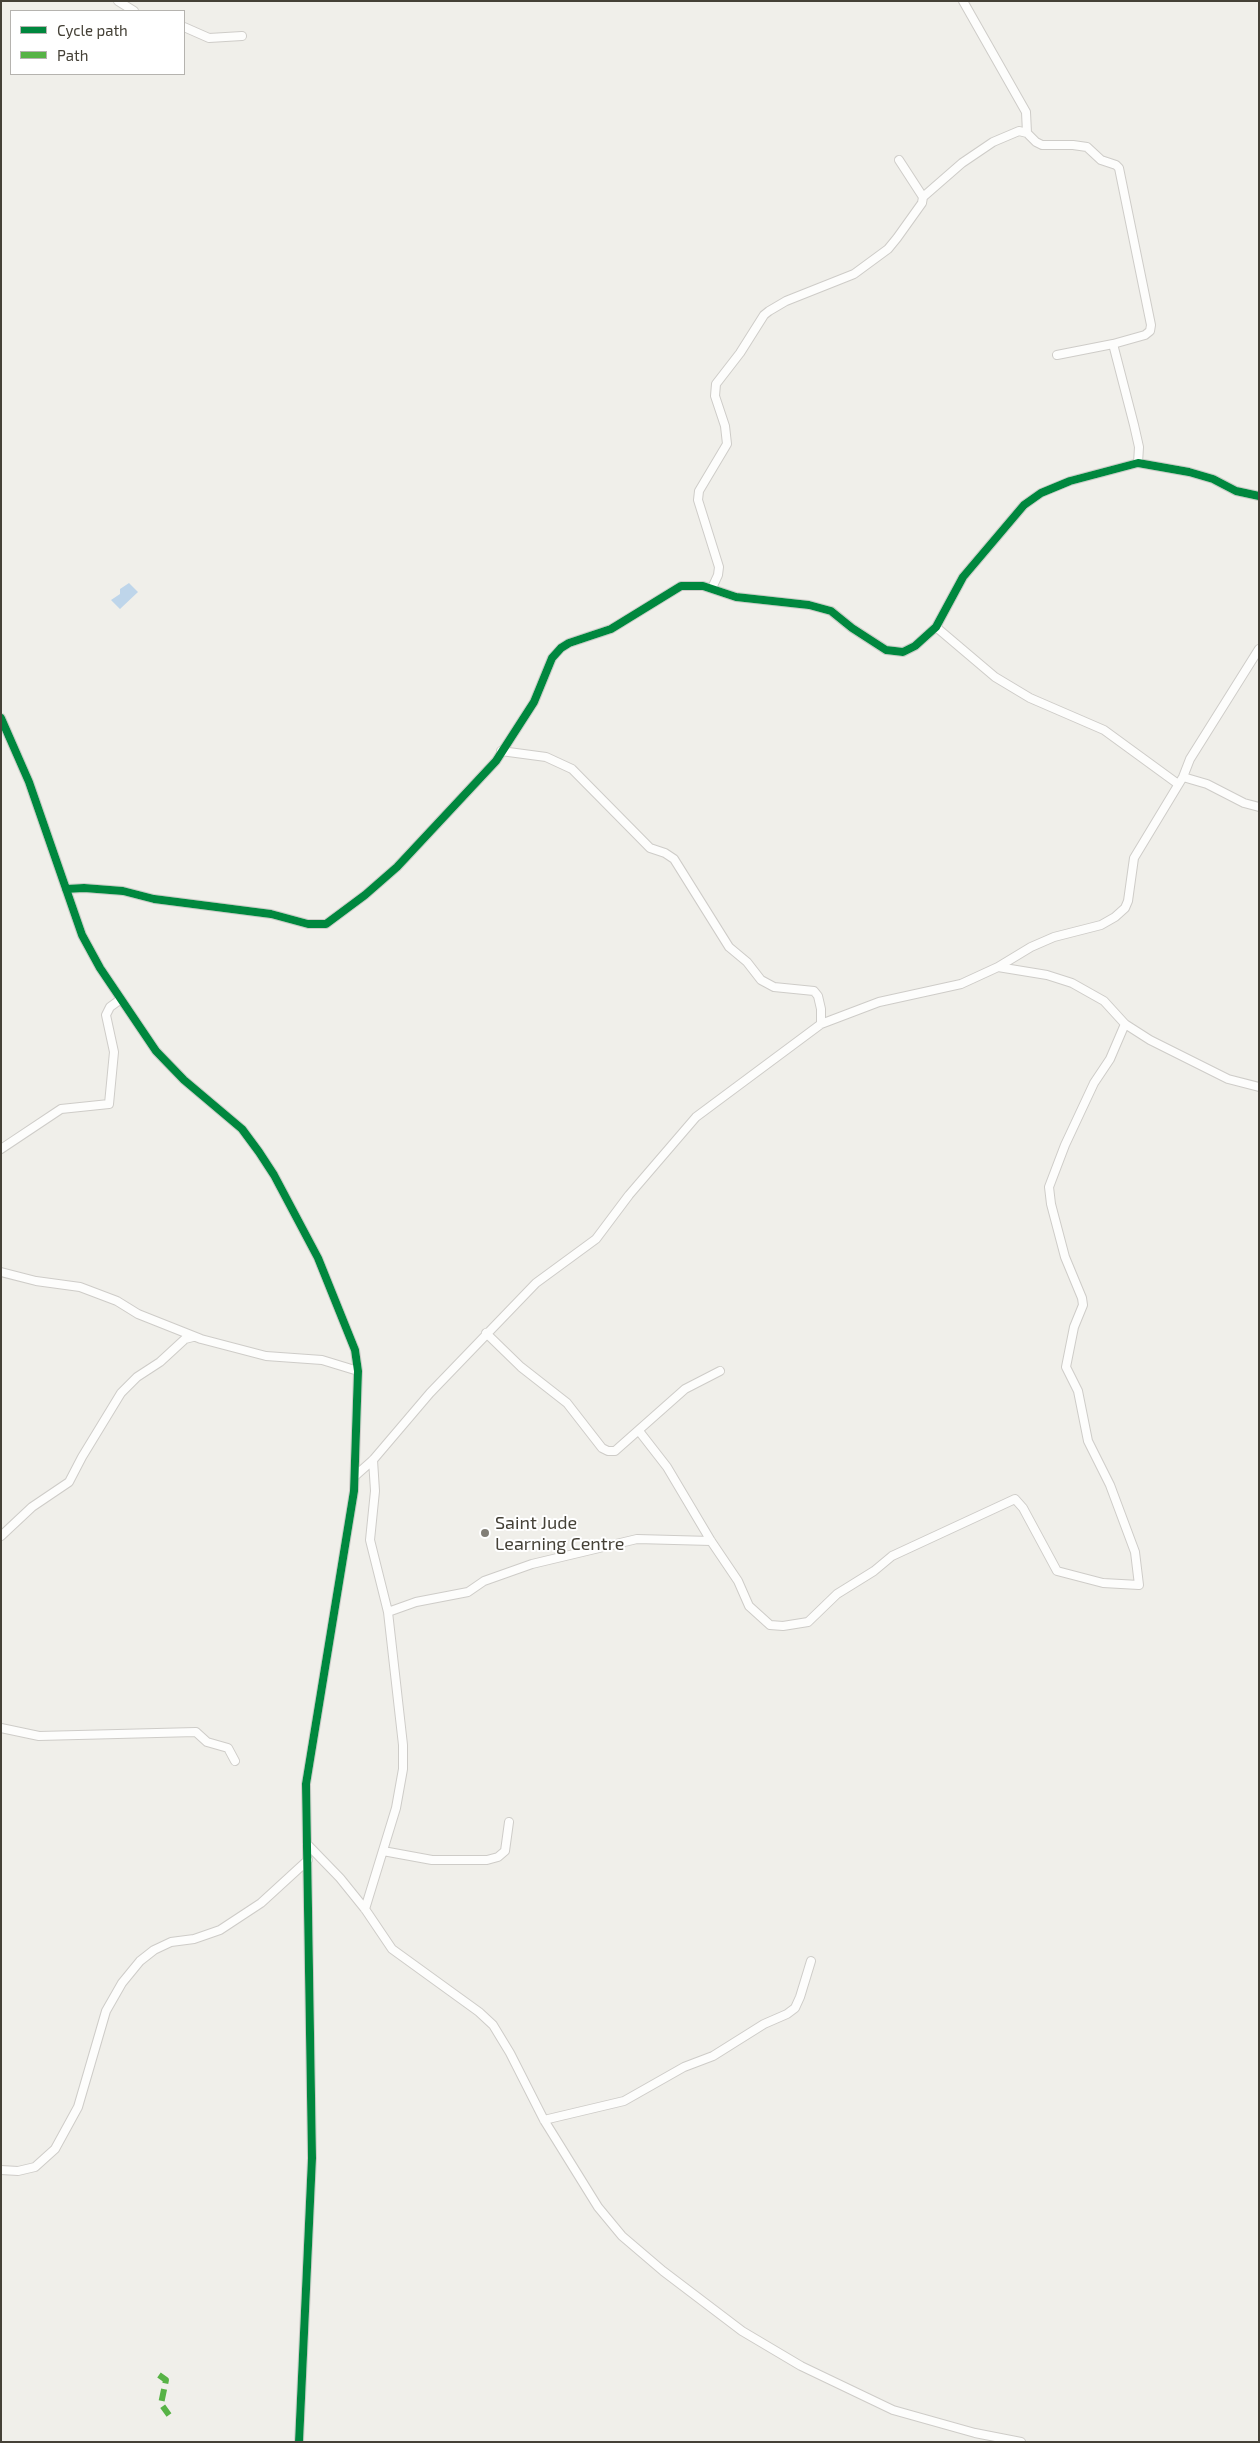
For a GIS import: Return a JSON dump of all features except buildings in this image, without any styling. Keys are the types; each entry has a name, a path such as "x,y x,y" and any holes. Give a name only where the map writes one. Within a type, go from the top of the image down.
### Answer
{"street":[{"path":"118,1 132,10"},
{"path":"963,1 1026,112 1027,133"},
{"path":"185,27 209,38 242,36"},
{"path":"712,588 719,568 698,500 699,491 727,444 725,426 714,396 719,378 740,353 764,315 786,301 854,274 868,264 897,238 922,204 923,197 962,163 993,142 1019,131 1027,133 1042,145 1073,144 1087,147 1101,160 1116,165 1119,168 1151,325 1150,331 1145,335 1113,344 1057,355"},
{"path":"899,160 923,197"},
{"path":"1113,344 1139,447 1138,463"},
{"path":"66,889 84,888 123,891 154,899 271,914 308,924 326,924 365,895 397,867 496,761 537,697 552,658 560,648 569,642 611,628 681,586 712,588 736,597 809,605 831,611 852,628 894,652 903,652 915,646 936,627 963,577 1024,505 1041,493 1070,481 1138,463 1189,472 1213,479 1236,491 1259,496"},
{"path":"936,627 995,677 1030,698 1104,730 1181,781 1207,784 1244,803 1259,807"},
{"path":"355,1476 373,1460 430,1393 486,1333 536,1283 596,1239 629,1195 696,1117 821,1024 879,1002 961,984 998,967 1039,944 1101,925 1116,918 1125,908 1134,858 1181,781 1199,743 1259,650"},
{"path":"1,718 29,782 82,935 156,1052 184,1080 242,1129 274,1175 318,1258 350,1332 358,1371 355,1476 306,1784 312,2158 299,2442"},
{"path":"501,752 546,757 572,769 650,848 665,853 674,859 729,947 747,962 761,980 774,987 814,991 818,996 821,1009 821,1024"},
{"path":"998,967 1047,975 1072,983 1104,1001 1125,1024 1150,1040 1228,1079 1259,1087"},
{"path":"1,1149 61,1109 109,1104 114,1052 106,1015 110,1007 121,999"},
{"path":"639,1431 666,1467 738,1582 749,1606 770,1625 776,1627 808,1622 837,1594 874,1571 892,1556 1014,1499 1023,1508 1057,1571 1103,1583 1139,1585 1135,1552 1110,1485 1088,1440 1078,1391 1066,1367 1074,1327 1082,1305 1082,1298 1064,1257 1051,1204 1049,1187 1065,1145 1094,1084 1110,1059 1125,1024"},
{"path":"1,1272 36,1281 80,1287 117,1301 138,1314 193,1337 266,1356 322,1360 358,1371"},
{"path":"486,1333 520,1367 567,1404 602,1448 615,1451 685,1389 720,1371"},
{"path":"1,1536 32,1507 69,1482 121,1393 137,1377 160,1362 185,1339 193,1337"},
{"path":"365,1909 396,1808 403,1769 400,1717 388,1612 370,1540 375,1491 373,1460"},
{"path":"388,1612 416,1602 468,1592 484,1581 532,1564 638,1539 711,1541"},
{"path":"1,1728 38,1736 196,1732 208,1742 228,1748 235,1761"},
{"path":"383,1851 432,1860 487,1860 498,1857 505,1851 509,1822"},
{"path":"307,1844 340,1878 365,1909 392,1948 479,2012 493,2025 510,2053 544,2120 598,2207 622,2236 663,2271 742,2331 800,2366 893,2410 975,2433 1021,2442"},
{"path":"1,2170 18,2171 35,2167 48,2158 55,2149 78,2107 106,2011 122,1983 140,1961 154,1950 171,1942 194,1938 220,1930 261,1903 308,1860"},
{"path":"544,2120 624,2101 684,2067 712,2056 764,2024 787,2014 795,2008 812,1961"}],"water":[{"path":"129,583 138,592 120,609 111,600 120,594 120,589"}],"marked path":[{"path":"159,2375 166,2380 161,2404 169,2415"}],"cycle path":[{"path":"66,889 84,888 123,891 154,899 271,914 308,924 326,924 365,895 397,867 496,761 534,702 552,658 561,648 569,643 611,629 681,586 703,586 736,597 809,605 831,611 852,628 886,650 903,652 915,646 936,627 963,577 1024,505 1041,493 1070,481 1138,463 1189,472 1213,479 1236,491 1259,496"},
{"path":"1,718 29,782 82,935 100,968 156,1051 184,1080 242,1129 259,1152 274,1175 318,1258 355,1350 358,1371 354,1491 306,1784 312,2158 299,2442"}],"place":[{"name":"Saint Jude Learning Centre","path":"485,1533"}]}
